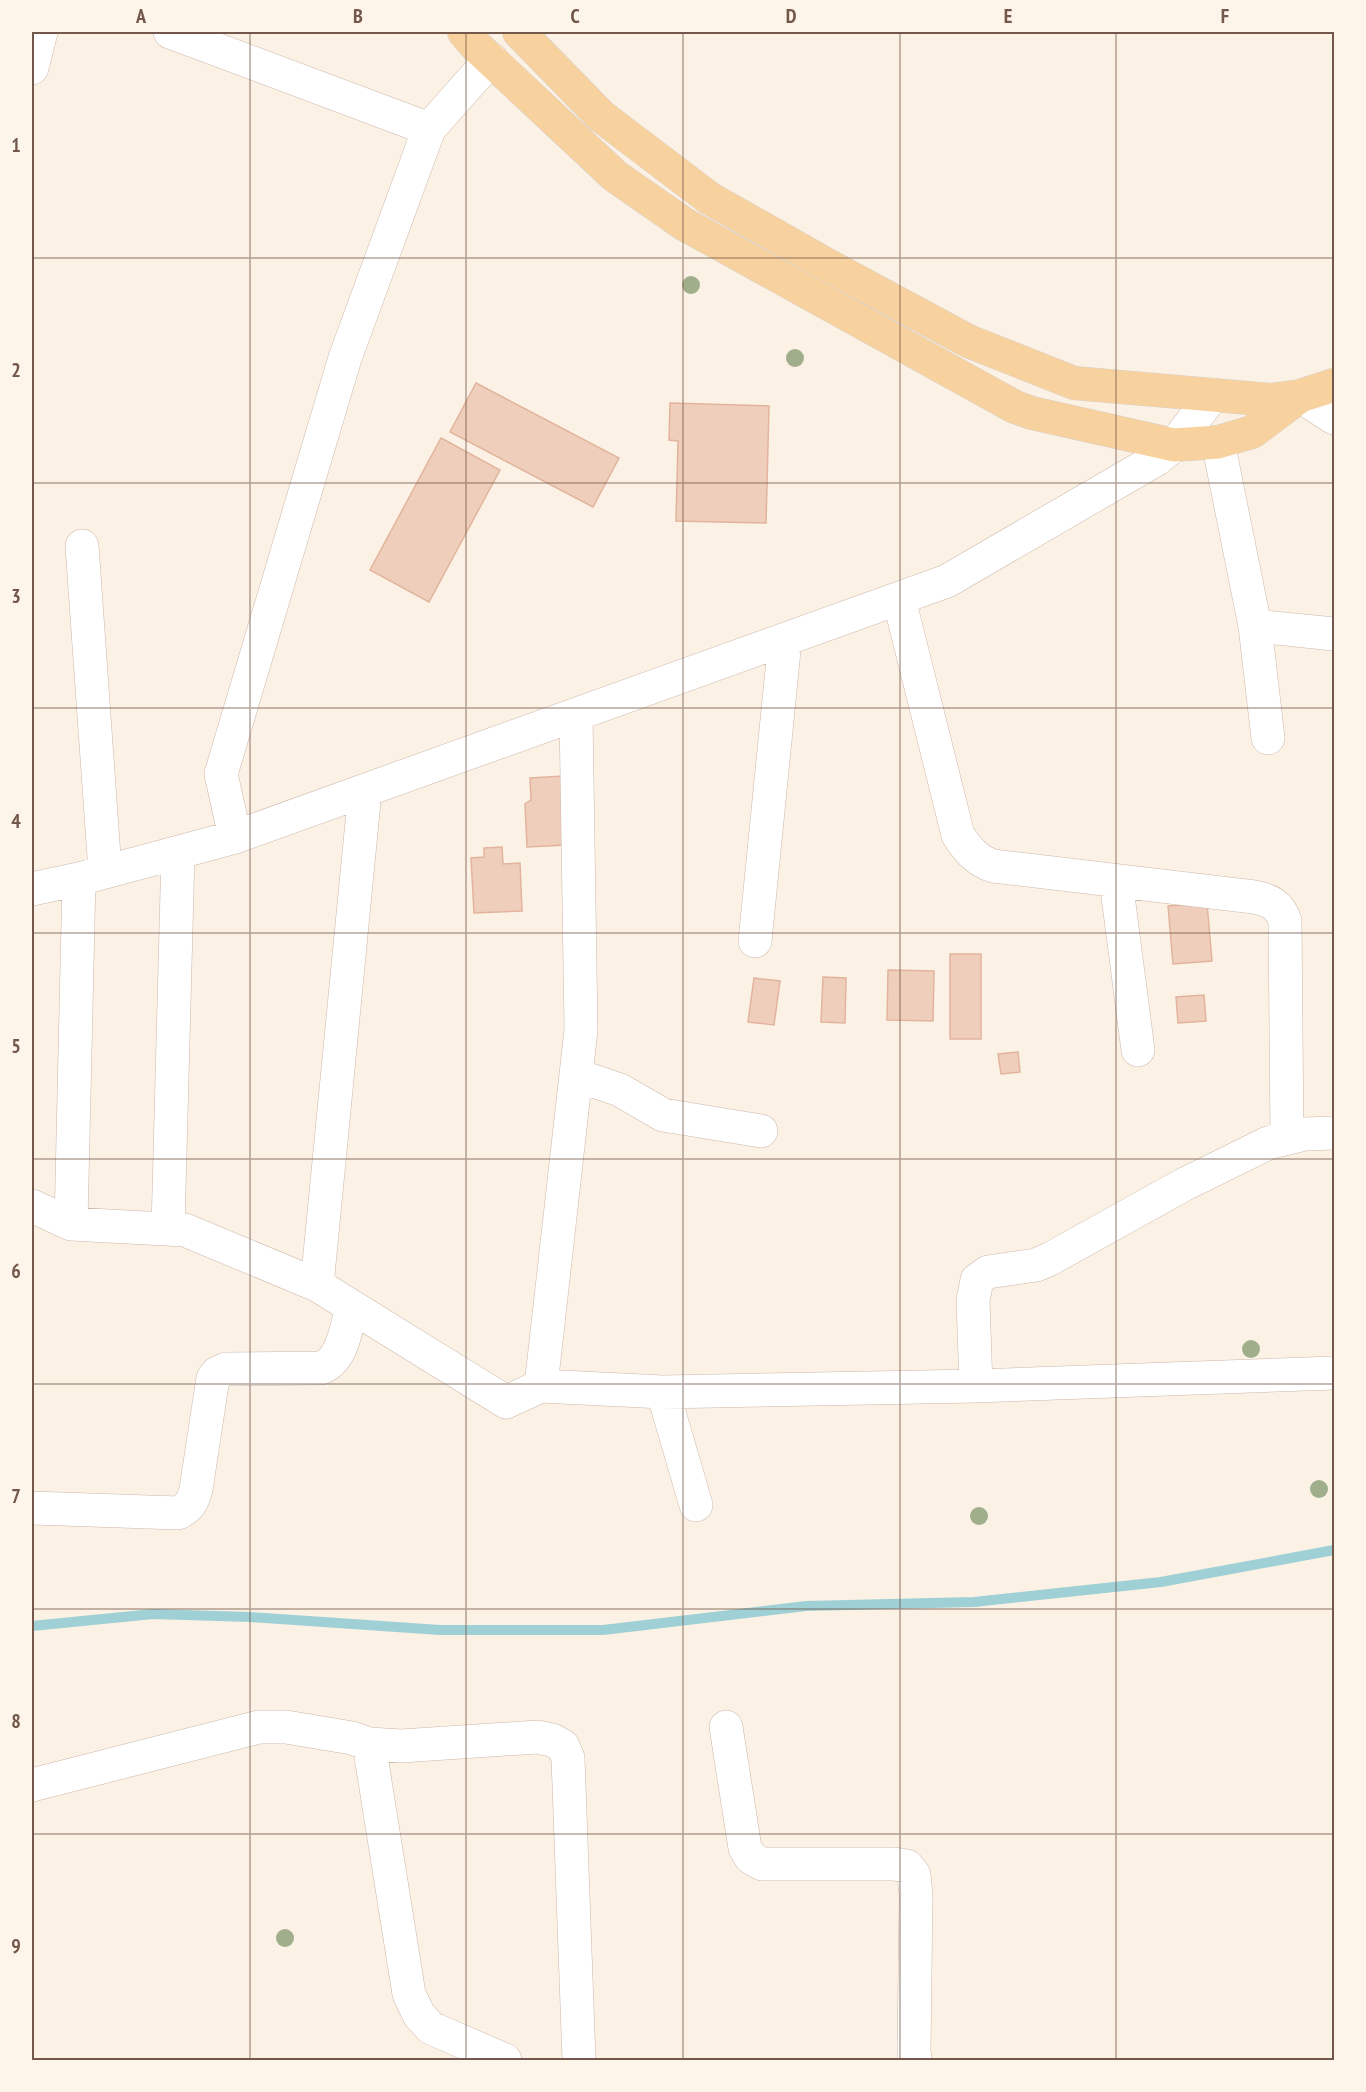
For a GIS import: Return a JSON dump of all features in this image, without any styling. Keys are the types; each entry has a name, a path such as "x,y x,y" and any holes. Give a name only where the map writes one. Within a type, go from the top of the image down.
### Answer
{"main road":[{"path":"464,32 476,46 615,176 684,224 1015,407 1032,413 1174,445 1218,442 1252,432 1300,396"},
{"path":"519,32 601,116 709,198 829,267 968,341 1074,383 1272,400 1300,396 1335,385"}],"street":[{"path":"32,68 41,32"},
{"path":"170,32 429,129"},
{"path":"235,837 221,774 345,358 429,129 491,59"},
{"path":"32,889 235,837 947,581 1157,459 1174,445 1213,395"},
{"path":"1300,396 1335,418"},
{"path":"1218,442 1255,626 1268,738"},
{"path":"71,1224 92,875 82,546"},
{"path":"899,599 958,835 968,850 980,861 993,866 1254,897 1268,900 1281,909 1285,921 1287,1137"},
{"path":"1255,626 1335,634"},
{"path":"755,941 785,640"},
{"path":"541,1386 581,1030 576,715"},
{"path":"317,1285 365,791"},
{"path":"168,1229 178,853"},
{"path":"1116,881 1138,1050"},
{"path":"576,1075 620,1090 663,1115 761,1131"},
{"path":"976,1386 973,1301 977,1280 988,1272 1036,1266 1183,1185 1268,1143 1305,1134 1335,1133"},
{"path":"32,1206 71,1224 185,1230 317,1285 506,1402 541,1386 663,1392 976,1386 1335,1374"},
{"path":"32,1508 178,1513 188,1508 196,1489 213,1378 217,1373 226,1369 321,1368 329,1365 339,1349 351,1307"},
{"path":"663,1392 696,1505"},
{"path":"32,1785 259,1726 286,1726 352,1738 369,1744 401,1746 537,1737 552,1740 563,1746 567,1758 579,2061"},
{"path":"726,1727 745,1848 752,1858 762,1864 894,1864 907,1866 914,1875 916,1895 915,2061"},
{"path":"369,1744 409,1994 419,2015 431,2028 505,2061"}],"building":[{"path":"476,383 619,458 593,507 450,432"},
{"path":"670,403 769,406 766,523 676,521 678,441 669,440"},
{"path":"441,438 500,470 429,602 370,570"},
{"path":"563,776 566,845 527,847 525,804 531,800 530,778"},
{"path":"502,847 503,864 520,863 522,911 474,913 471,858 484,857 484,848"},
{"path":"1207,903 1212,961 1173,964 1168,906"},
{"path":"950,954 981,954 981,1039 950,1039"},
{"path":"888,970 934,971 933,1021 887,1020"},
{"path":"823,977 846,978 845,1023 821,1022"},
{"path":"754,978 780,981 774,1025 748,1022"},
{"path":"1204,995 1206,1021 1178,1023 1176,997"},
{"path":"1018,1052 1020,1072 1001,1074 998,1054"}],"waterway":[{"path":"32,1626 153,1614 249,1617 440,1630 603,1630 806,1606 974,1602 1161,1582 1334,1550"}]}
